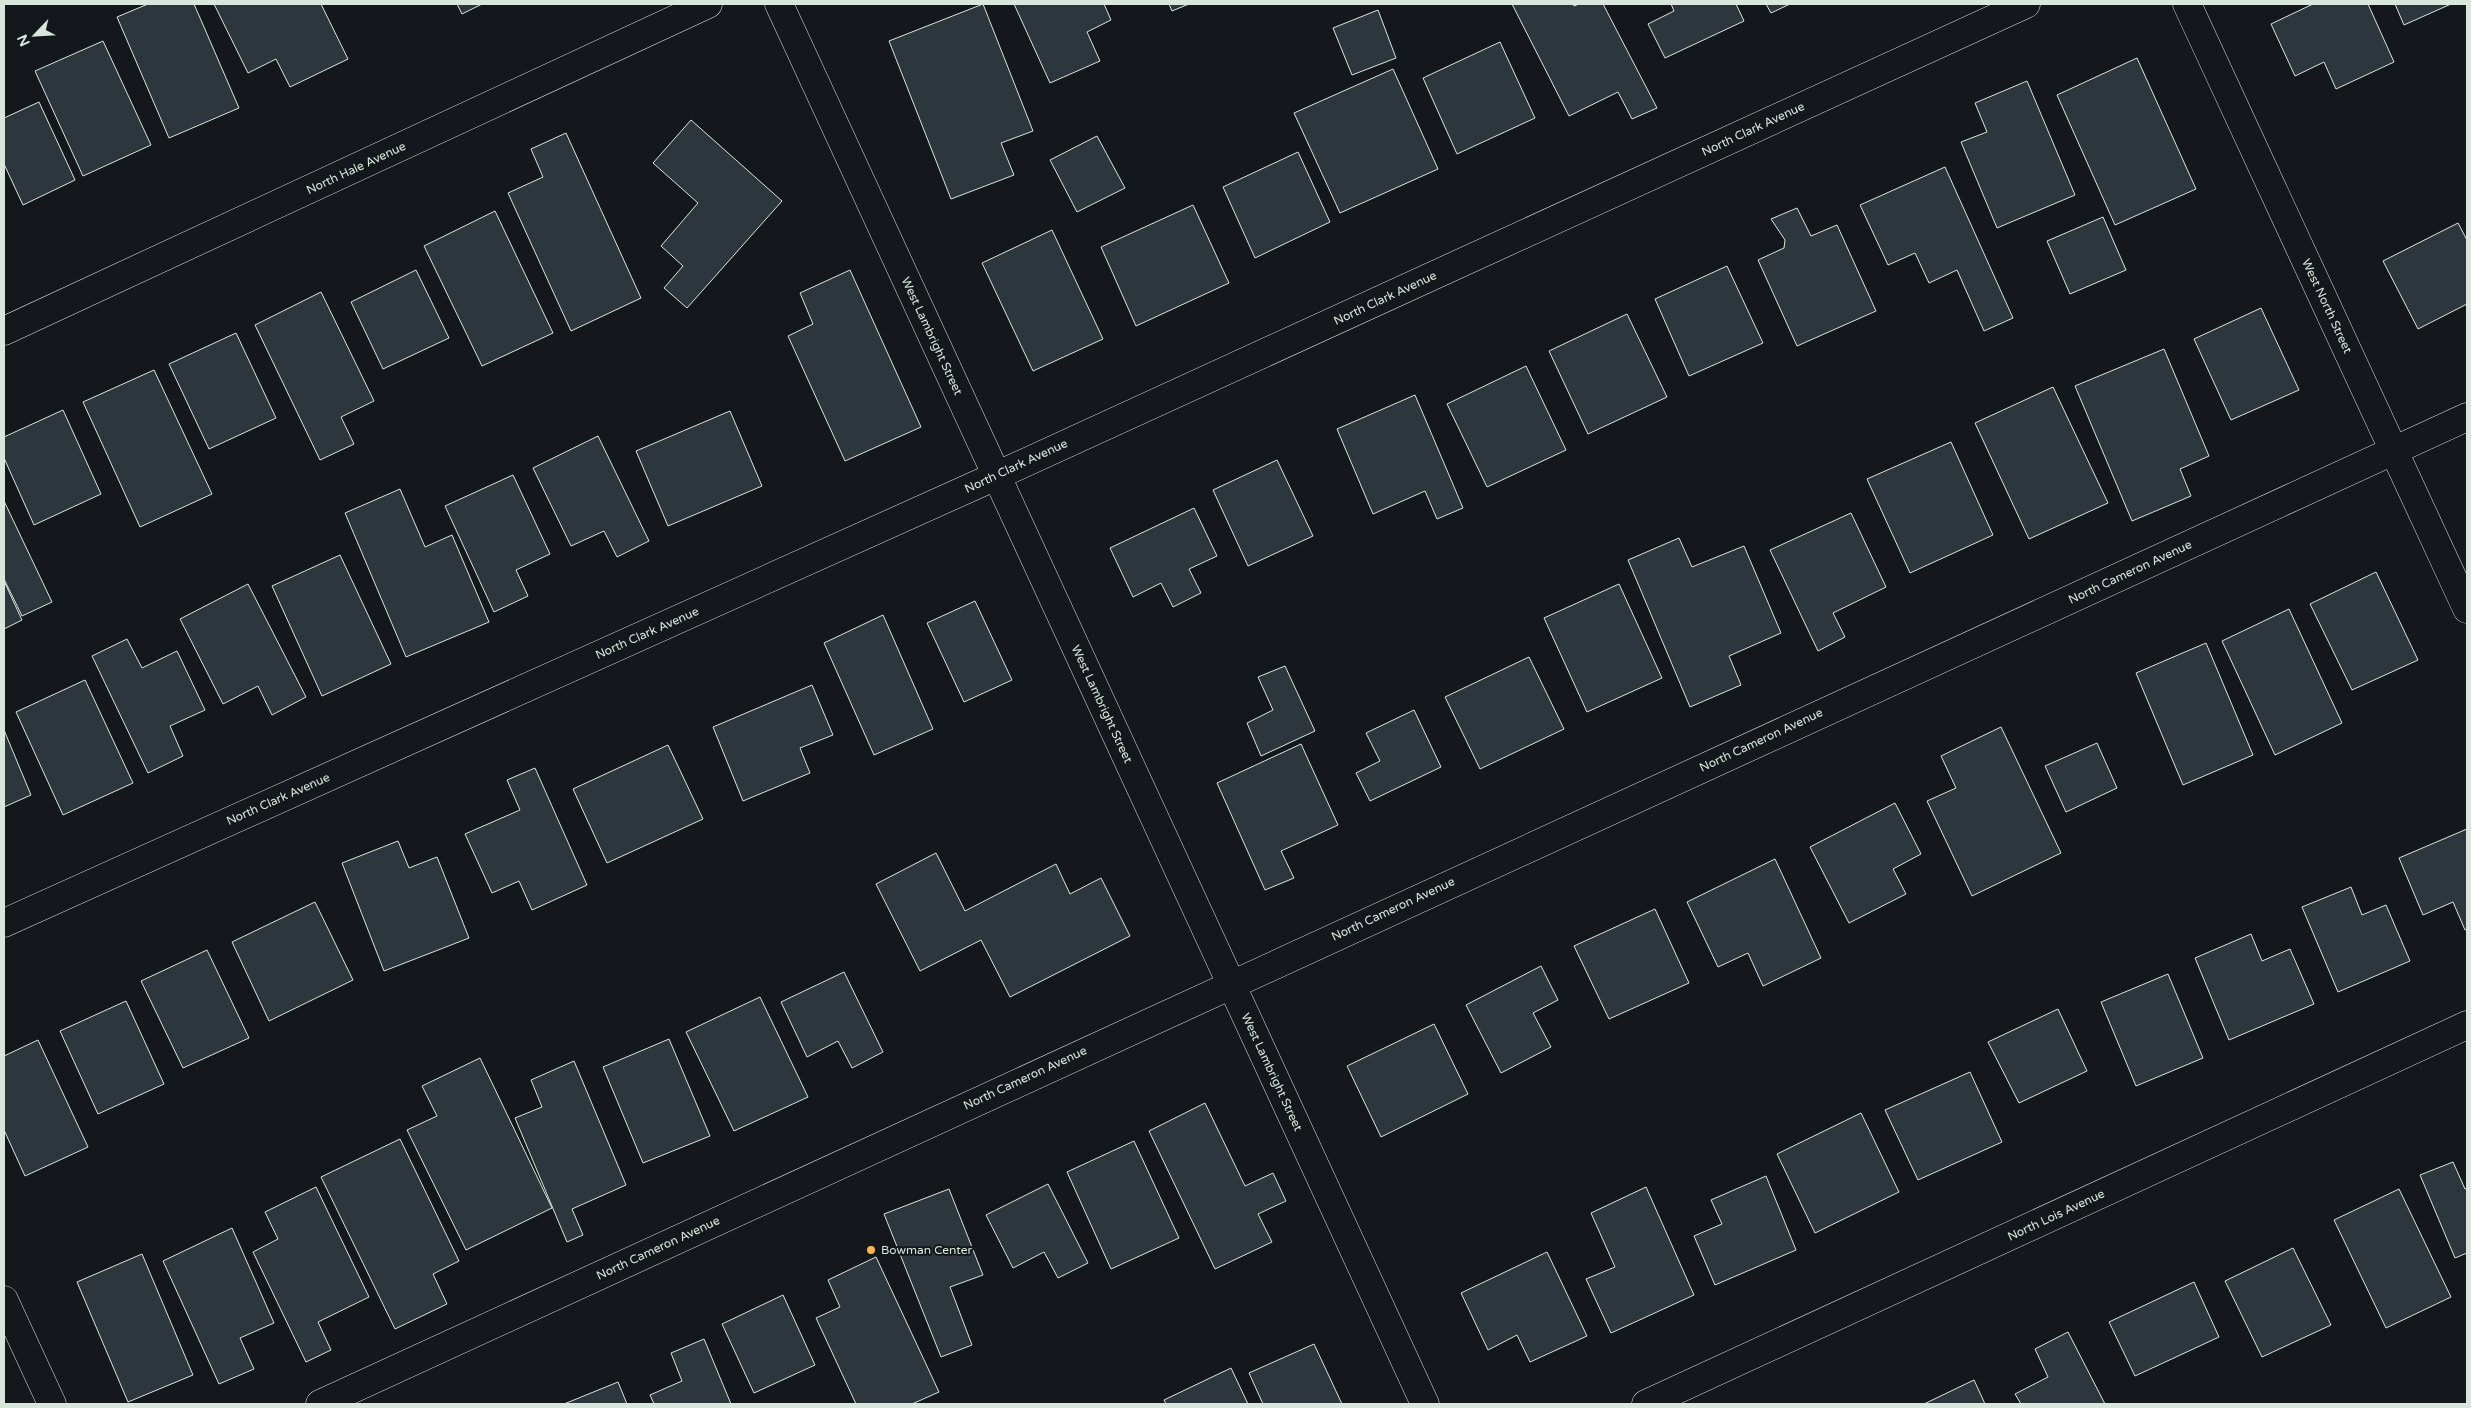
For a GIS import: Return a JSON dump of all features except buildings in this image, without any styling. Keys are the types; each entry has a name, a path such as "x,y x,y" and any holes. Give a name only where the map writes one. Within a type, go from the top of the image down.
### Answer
{"street":[{"name":"North Hale Avenue","path":"4,331 708,4"},
{"name":"West Lambright Street","path":"779,4 1425,1404"},
{"name":"North Clark Avenue","path":"4,923 996,476 2026,4"},
{"name":"West North Street","path":"2187,4 2467,609"},
{"name":"North Cameron Avenue","path":"320,1404 2467,417"},
{"name":"North Lois Avenue","path":"1646,1404 2467,1025"},
{"path":"4,1300 52,1404"}],"place":[{"name":"Bowman Center","path":"871,1250"}]}
